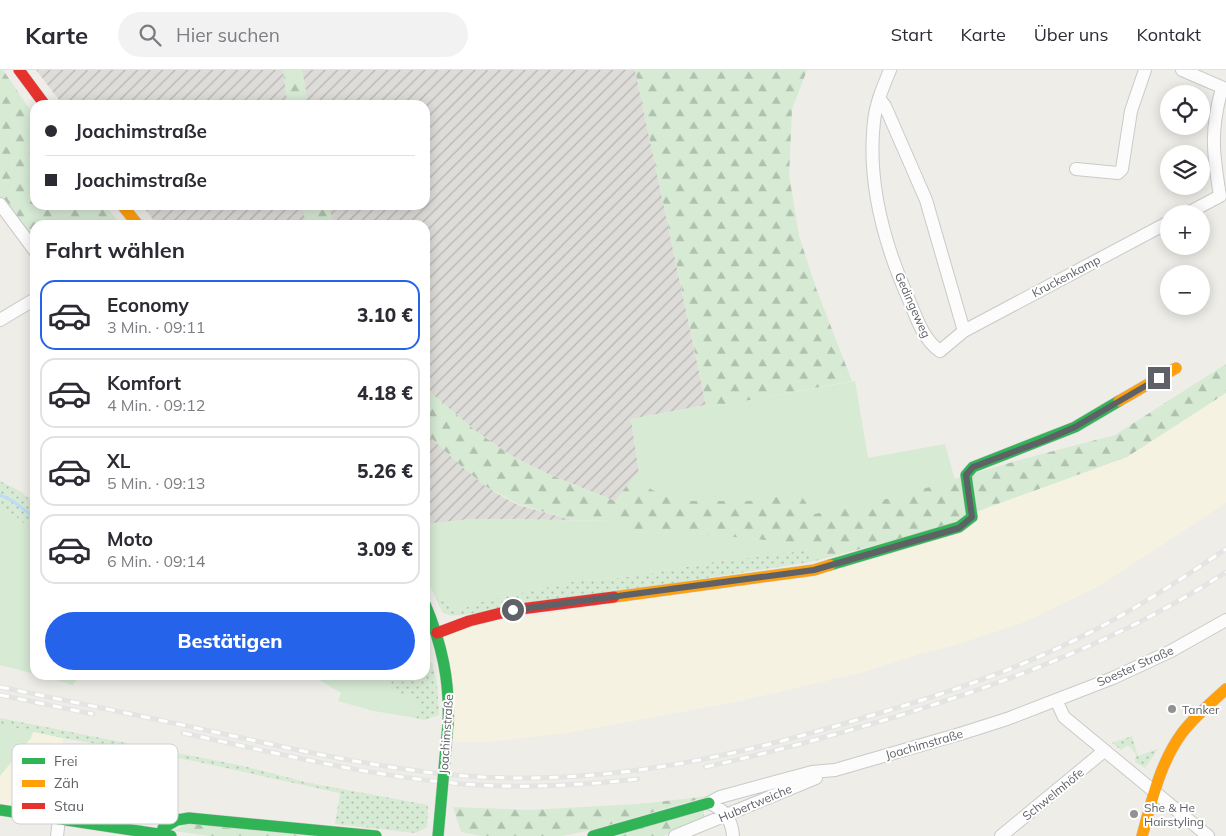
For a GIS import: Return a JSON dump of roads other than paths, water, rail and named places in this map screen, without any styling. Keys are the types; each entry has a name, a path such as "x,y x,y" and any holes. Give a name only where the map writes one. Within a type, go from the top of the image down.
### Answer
{"street":[{"path":"19,70 42,100"},
{"name":"Gedingeweg","path":"890,70 879,98 874,120 872,150 875,194 886,236 903,286 924,334 932,345 940,351 964,331"},
{"path":"1076,169 1112,174 1118,173 1122,169 1131,110 1145,70"},
{"path":"1182,70 1224,88 1215,110 1213,127 1215,164 1220,196 1203,205"},
{"path":"879,98 885,106 926,200 964,331"},
{"path":"0,204 30,244"},
{"path":"126,210 134,220"},
{"name":"Kruckenkamp","path":"964,331 1160,227"},
{"path":"0,320 30,301"},
{"path":"438,633 470,621 513,610 814,570 959,528 972,517 966,475 973,467 1075,427 1176,368"},
{"name":"Joachimstraße","path":"430,615 438,633 447,669 449,691 438,836"},
{"name":"Soester Straße","path":"1056,700 1171,651 1226,620"},
{"name":"Soester Straße","path":"1212,628 1226,626"},
{"path":"1142,836 1160,772 1177,740 1187,727 1226,689"},
{"path":"1056,700 1064,718 1208,836"},
{"name":"Joachimstraße","path":"593,836 709,803 720,797 803,774 835,770 963,733 1007,719 1056,700"},
{"name":"Schwelmhöfe","path":"1002,836 1104,751"},
{"name":"Hubertweiche","path":"675,836 835,770"},
{"path":"709,803 715,805 727,815 733,829 733,836"},
{"path":"178,820 189,818 376,836"},
{"path":"96,824 166,835"},
{"path":"166,835 163,828 170,824"}],"waterway":[{"path":"0,495 13,501 30,514"}],"railway":[{"path":"0,687 325,756 387,767 450,775 532,778 582,776 631,771 680,764 776,743 900,707 980,680 1032,660 1102,626 1156,595 1226,549"},
{"path":"705,767 826,737 984,688 1108,637 1188,596 1226,572"},
{"path":"0,695 93,714"},
{"path":"183,733 330,765 442,782 499,786 539,786 638,779"}],"place":[{"name":"Tanker","path":"1172,709"},
{"name":"She & He Hairstyling","path":"1134,814"}]}
